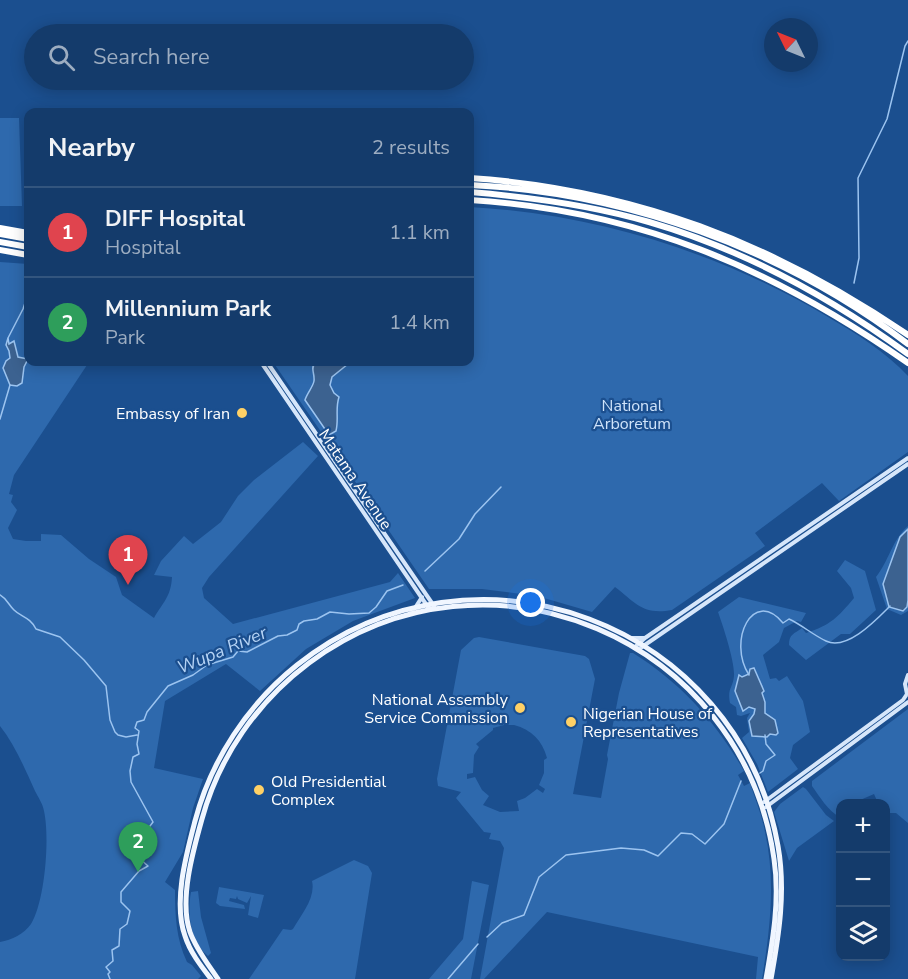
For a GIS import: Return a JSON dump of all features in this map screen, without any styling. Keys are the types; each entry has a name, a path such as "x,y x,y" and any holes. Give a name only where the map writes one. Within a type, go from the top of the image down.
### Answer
{"highway":[{"path":"474,178 526,183 574,191 637,205 686,220 734,238 806,272 844,293 908,335"},
{"path":"474,185 533,190 598,202 654,216 713,236 777,263 851,304 908,344"},
{"path":"474,192 534,198 585,207 651,222 684,234 786,278 850,314 908,354"},
{"path":"474,200 564,211 648,231 713,253 790,289 872,338 908,363"},
{"path":"686,220 713,236"},
{"path":"0,228 24,232"},
{"path":"648,231 684,234"},
{"path":"0,234 24,238"},
{"path":"0,242 24,246"},
{"path":"0,250 24,254"},
{"path":"773,272 776,270 777,263"},
{"path":"786,278 782,273 789,270"}],"main road":[{"name":"Matama Avenue","path":"264,366 432,607"},
{"name":"Matama Avenue","path":"270,366 422,596 432,607"},
{"path":"639,646 908,458"},
{"path":"631,638 647,639 908,464"},
{"path":"415,608 422,596"},
{"path":"218,979 193,939 188,923 186,898 205,808 230,752 246,727 269,699 294,675 353,636 404,615 432,607 479,599 533,603 583,616 611,627 631,638 676,677 715,718 744,764 764,804"},
{"path":"211,979 191,950 184,934 180,900 197,814 209,780 223,753 258,702 281,678 302,661 357,627 415,608 479,605 531,609 581,622 650,650 686,678 716,709 745,753 769,819 781,872 780,931 771,979"},
{"path":"647,639 650,650"},
{"path":"764,804 903,700 907,695 905,684 908,675"},
{"path":"764,804 908,702"},
{"path":"766,979 776,913 775,848"}],"green space":[{"path":"0,118 19,118 22,206 0,206"},
{"name":"National Arboretum","path":"474,207 563,218 655,240 700,255 744,273 828,317 880,351 908,376 908,452 839,501 822,483 755,533 765,546 672,610 654,611 641,607 615,587 592,612 537,596 482,589 429,589 276,366 474,366"},
{"path":"0,262 24,264 24,366 86,366 14,475 9,494 13,495 11,502 17,510 8,528 13,539 41,541 41,534 61,535 89,559 116,577 122,595 154,618 170,590 172,577 154,575 161,561 184,536 193,544 221,522 238,496 254,480 303,442 318,456 209,577 202,588 204,598 233,624 390,582 398,573 415,598 353,621 306,649 260,691 226,664 165,701 154,768 203,779 193,808 183,852 165,882 175,890 180,945 187,962 201,976 198,979 0,979 0,942 25,931 36,914 45,869 46,823 43,806 15,749 0,726"},
{"path":"908,526 900,537 883,584 889,607 908,600 908,611 901,615 887,609 876,577 898,538"},
{"path":"845,560 865,571 876,610 850,634 841,634 806,660 789,645 790,639 802,628 806,633 828,623 854,598 851,588 837,571"},
{"path":"739,597 806,613 801,622 797,621 784,628 779,642 763,655 770,679 776,678 779,681 787,676 803,701 810,732 793,745 790,758 798,769 768,792 757,764 742,738 749,732 747,718 750,713 737,715 736,707 730,703 733,662 718,612"},
{"path":"474,638 585,656 589,659 595,679 573,794 601,798 619,693 630,653 667,677 709,720 744,771 738,775 744,786 750,783 765,832 770,869 771,906 762,979 756,979 758,957 547,912 484,979 480,979 504,848 500,841 489,839 491,833 484,832 456,798 461,792 438,786 437,779 461,650","holes":["504,725 520,727 531,733 545,752 547,758 544,760 544,773 539,785 545,789 543,793 537,789 517,801 519,811 500,812 483,805 489,796 482,790 475,777 467,779 467,774 473,773 474,755 479,747 476,744 493,728"]},
{"path":"908,709 908,823 896,813 890,813 890,799 876,799 874,794 863,799 836,799 836,814 818,795 812,786 812,781"},
{"path":"803,787 826,815 834,821 797,848 789,861 774,812 780,804"},
{"path":"354,860 368,866 372,873 355,979 249,979 283,929 293,929 304,912 312,894 312,881"},
{"path":"472,881 489,885 471,979 429,979 463,939"},
{"path":"219,887 264,895 258,918 248,915 251,896 247,903 238,899 237,896 236,899 230,898 229,901 244,905 245,909 220,906 216,903"},
{"path":"198,891 201,917 211,953 208,956 197,943 191,927 189,909 191,892"}],"shaded area":[{"path":"8,338 9,344 14,341 18,357 24,358 22,383 17,386 10,385 3,368 10,358 6,345"},
{"path":"346,366 332,377 330,385 339,397 336,431 329,435 305,400 313,383 313,367"},
{"path":"908,529 908,600 907,607 903,611 889,607 883,584 900,537"},
{"path":"754,668 764,691 762,693 765,713 775,720 778,733 776,735 752,736 749,721 755,709 749,707 743,711 735,691 739,675 742,677 749,674 750,669"}],"waterway":[{"path":"854,283 859,258 858,178 887,119 908,41"},
{"path":"8,338 24,306"},
{"path":"0,419 10,385"},
{"path":"425,571 459,539 475,514 501,487"},
{"name":"Wupa River","path":"110,979 108,974 110,972 106,967 113,961 112,950 119,946 120,929 127,924 130,911 121,902 121,892 139,871 148,866 139,858 134,847 153,822 131,782 130,771 133,757 139,754 137,744 139,731 135,728 137,722 144,720 147,712 168,686 193,675 207,665 233,657 238,651 247,652 278,636 287,635 297,630 299,624 304,621 317,619 330,612 369,613 387,591 403,585"},
{"path":"0,595 36,629 60,637 84,660 106,686 110,720 115,732 126,737 137,735"},
{"path":"749,675 743,662 741,647 746,623 753,615 762,611 772,614 783,623 789,619 821,639 834,643 852,638 890,606"},
{"path":"760,773 766,761 775,755 766,744 765,735"},
{"path":"487,937 502,923 524,915 539,877 566,855 621,848 644,850 658,856 681,833 692,834 705,844 724,824 741,781"},
{"path":"448,979 478,944"}],"place":[{"name":"Embassy of Iran","path":"242,413"},
{"name":"DIFF Hospital","path":"128,585"},
{"name":"National Assembly Service Commission","path":"520,708"},
{"name":"Nigerian House of Representatives","path":"571,722"},
{"name":"Old Presidential Complex","path":"259,790"},
{"name":"Millennium Park","path":"138,872"}]}
